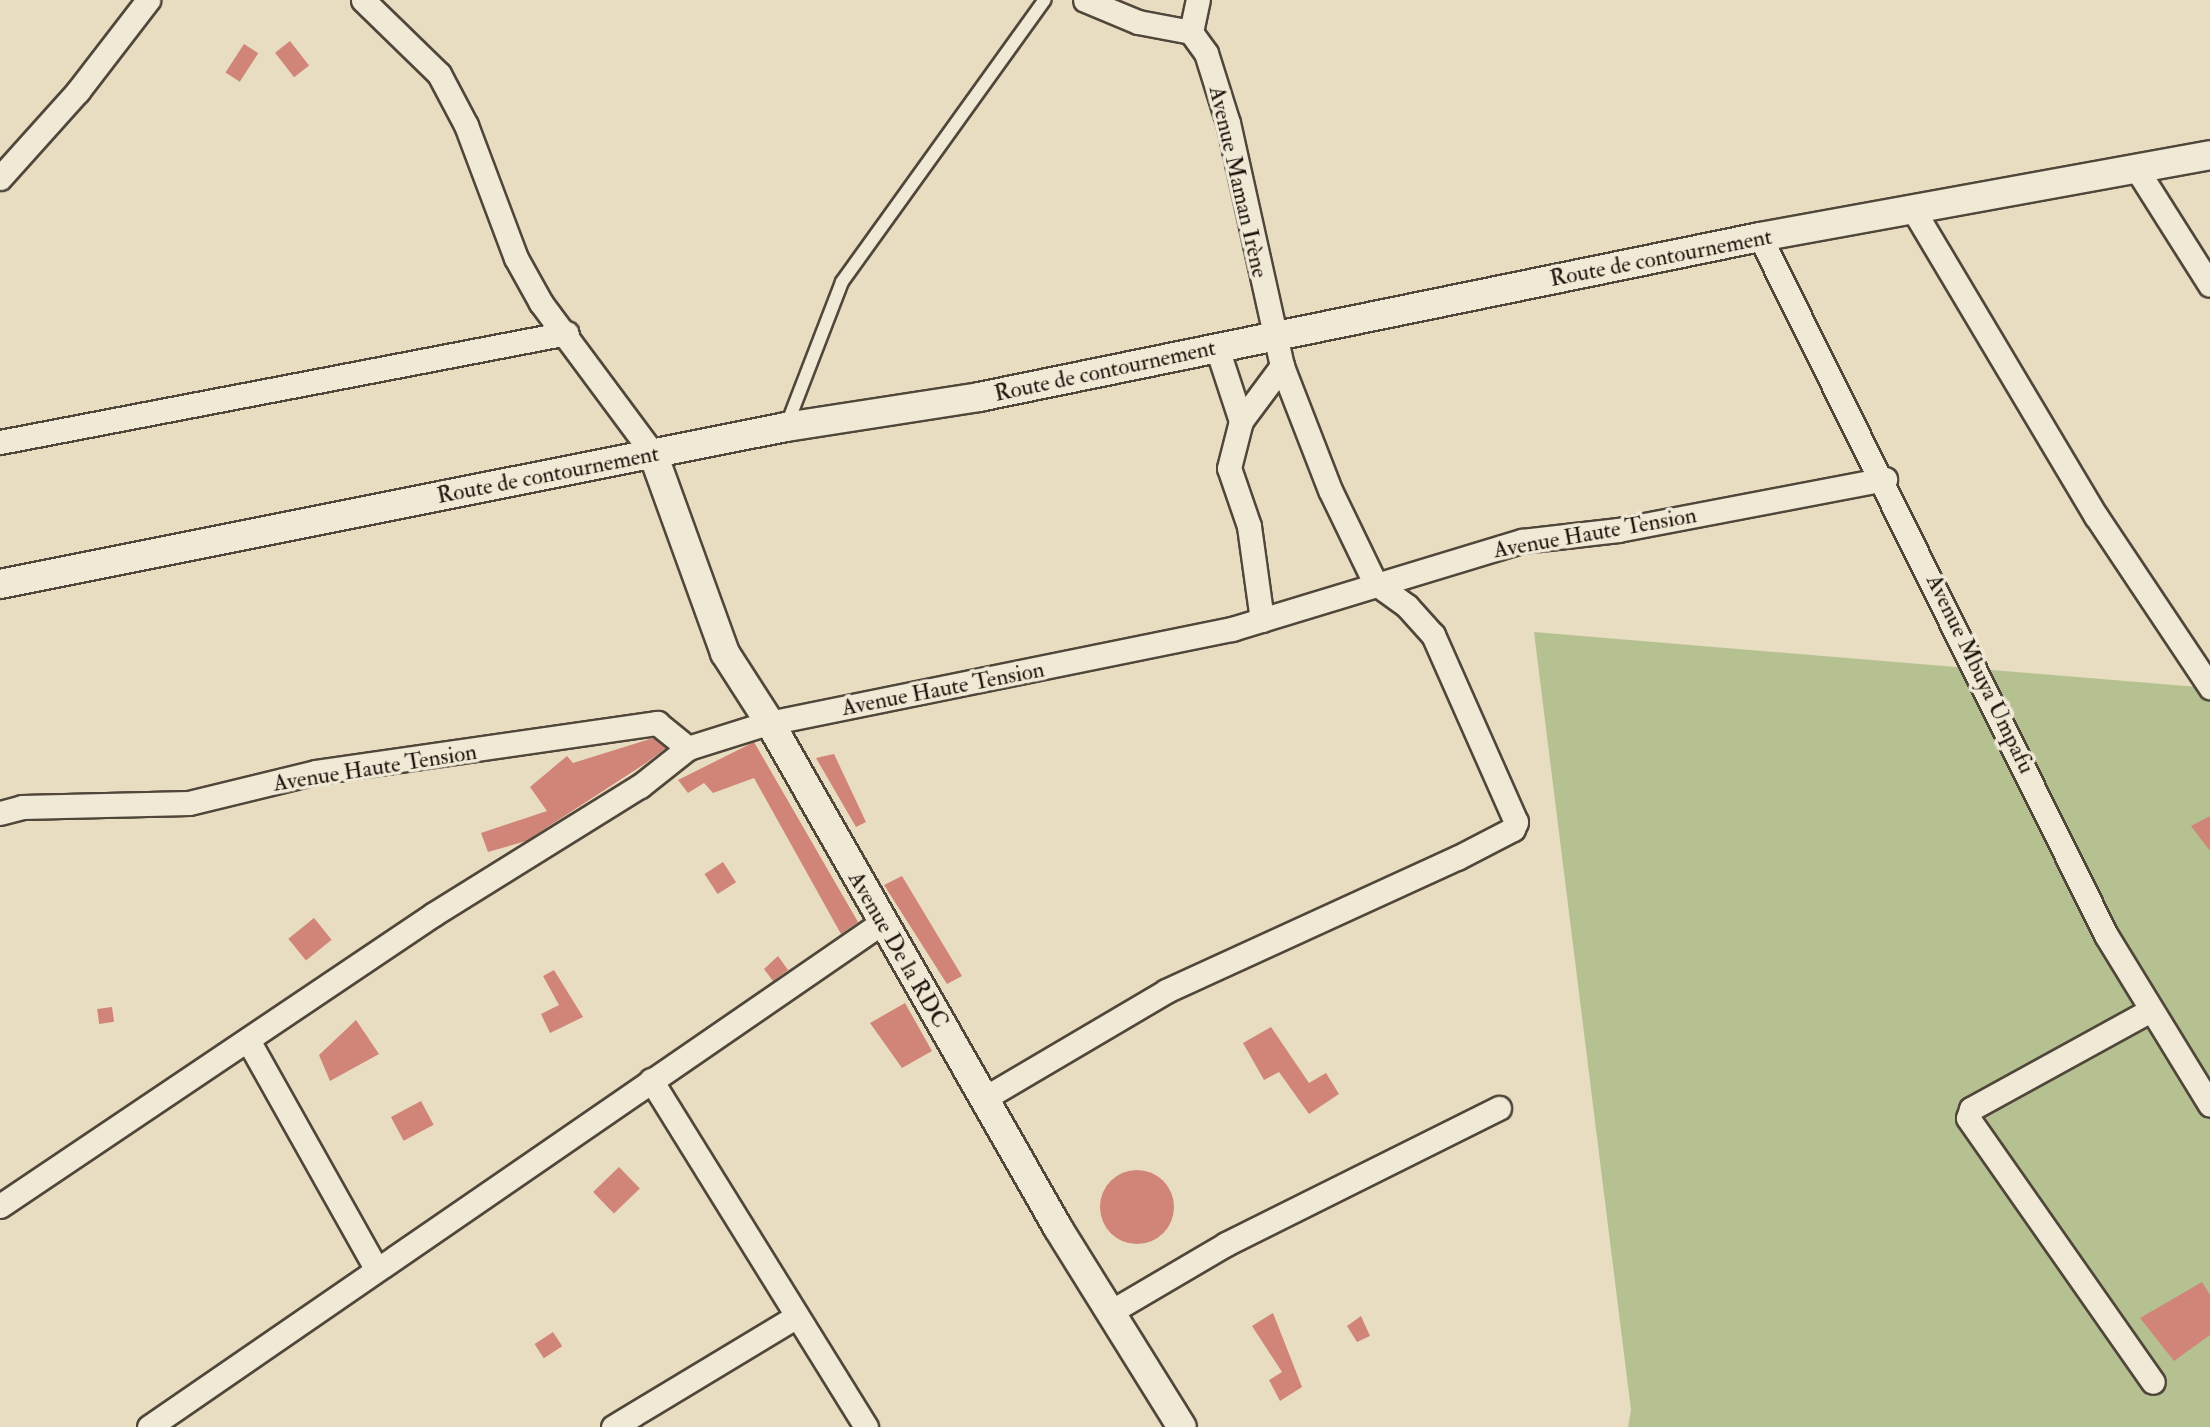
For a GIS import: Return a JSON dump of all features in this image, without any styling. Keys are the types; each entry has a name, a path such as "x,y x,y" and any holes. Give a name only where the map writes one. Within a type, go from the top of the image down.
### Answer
{"street":[{"path":"0,178 78,91 148,0"},
{"path":"363,0 439,74 466,125 489,198 516,258 541,303 567,333 653,454"},
{"path":"1085,0 1138,22 1191,32 1198,0"},
{"name":"Avenue Maman Irène","path":"1191,32 1206,53 1228,123 1273,337 1282,366 1330,490 1375,583"},
{"name":"Route de contournement","path":"0,584 786,428 979,397 1760,237 2210,155"},
{"path":"2136,168 2210,285"},
{"path":"1914,211 2089,505 2210,687"},
{"name":"Avenue Mbuya Umpafu","path":"1760,237 1885,479 2106,935 2149,1011 2210,1105"},
{"path":"0,442 567,333"},
{"path":"1217,348 1241,421"},
{"path":"1262,620 1249,526 1229,468 1241,421 1282,366"},
{"name":"Avenue De la RDC","path":"653,454 725,653 770,723 983,1099 1182,1427"},
{"name":"Avenue Haute Tension","path":"0,813 22,807 189,803 316,772 657,723 688,748 770,723 1262,620 1375,583 1522,541 1618,530 1885,479"},
{"path":"983,1099 1166,990 1513,830 1516,822 1503,786 1481,748 1433,635 1407,606 1375,583"},
{"path":"0,1206 249,1042 434,914 640,786 688,748"},
{"path":"149,1427 376,1268 884,921"},
{"path":"2149,1011 1971,1109 1968,1118 2153,1382"},
{"path":"249,1042 376,1268"},
{"path":"651,1080 795,1317 866,1427"},
{"path":"1112,1311 1226,1244 1499,1108"},
{"path":"612,1427 795,1317"}],"lane":[{"path":"786,428 842,282 1045,0"}],"green space":[{"path":"1534,632 2210,688 2210,1427 1628,1427 1631,1410"}],"building":[{"path":"290,41 309,65 294,77 275,53"},
{"path":"244,44 258,53 240,82 225,73"},
{"path":"653,738 666,748 646,763 526,841 488,852 481,833 547,811 530,787 567,756 573,763"},
{"path":"754,742 858,922 841,934 754,778 713,793 704,783 688,793 678,780"},
{"path":"834,754 866,822 856,827 816,758"},
{"path":"2210,816 2210,851 2191,826"},
{"path":"723,862 736,882 718,894 705,874"},
{"path":"902,876 962,976 947,984 884,885"},
{"path":"314,918 332,940 306,961 288,939"},
{"path":"778,956 788,970 773,981 764,969"},
{"path":"554,970 583,1017 550,1033 541,1014 559,1005 543,976"},
{"path":"905,1003 932,1051 902,1068 870,1023"},
{"path":"112,1007 114,1022 99,1024 97,1009"},
{"path":"356,1020 379,1054 330,1081 319,1055"},
{"path":"1271,1027 1309,1083 1326,1073 1339,1094 1309,1114 1279,1072 1264,1080 1243,1043"},
{"path":"421,1101 434,1125 404,1141 391,1117"},
{"path":"619,1167 640,1189 614,1214 593,1192"},
{"path":"1130,1170 1144,1170 1158,1176 1168,1186 1174,1207 1168,1228 1158,1238 1144,1244 1130,1244 1116,1238 1106,1228 1100,1214 1100,1200 1106,1186 1116,1176"},
{"path":"2202,1282 2210,1295 2210,1335 2174,1361 2140,1318"},
{"path":"1273,1313 1302,1387 1280,1401 1269,1380 1282,1372 1252,1326"},
{"path":"1361,1316 1370,1336 1357,1342 1347,1326"},
{"path":"553,1332 562,1346 544,1358 535,1344"}]}
